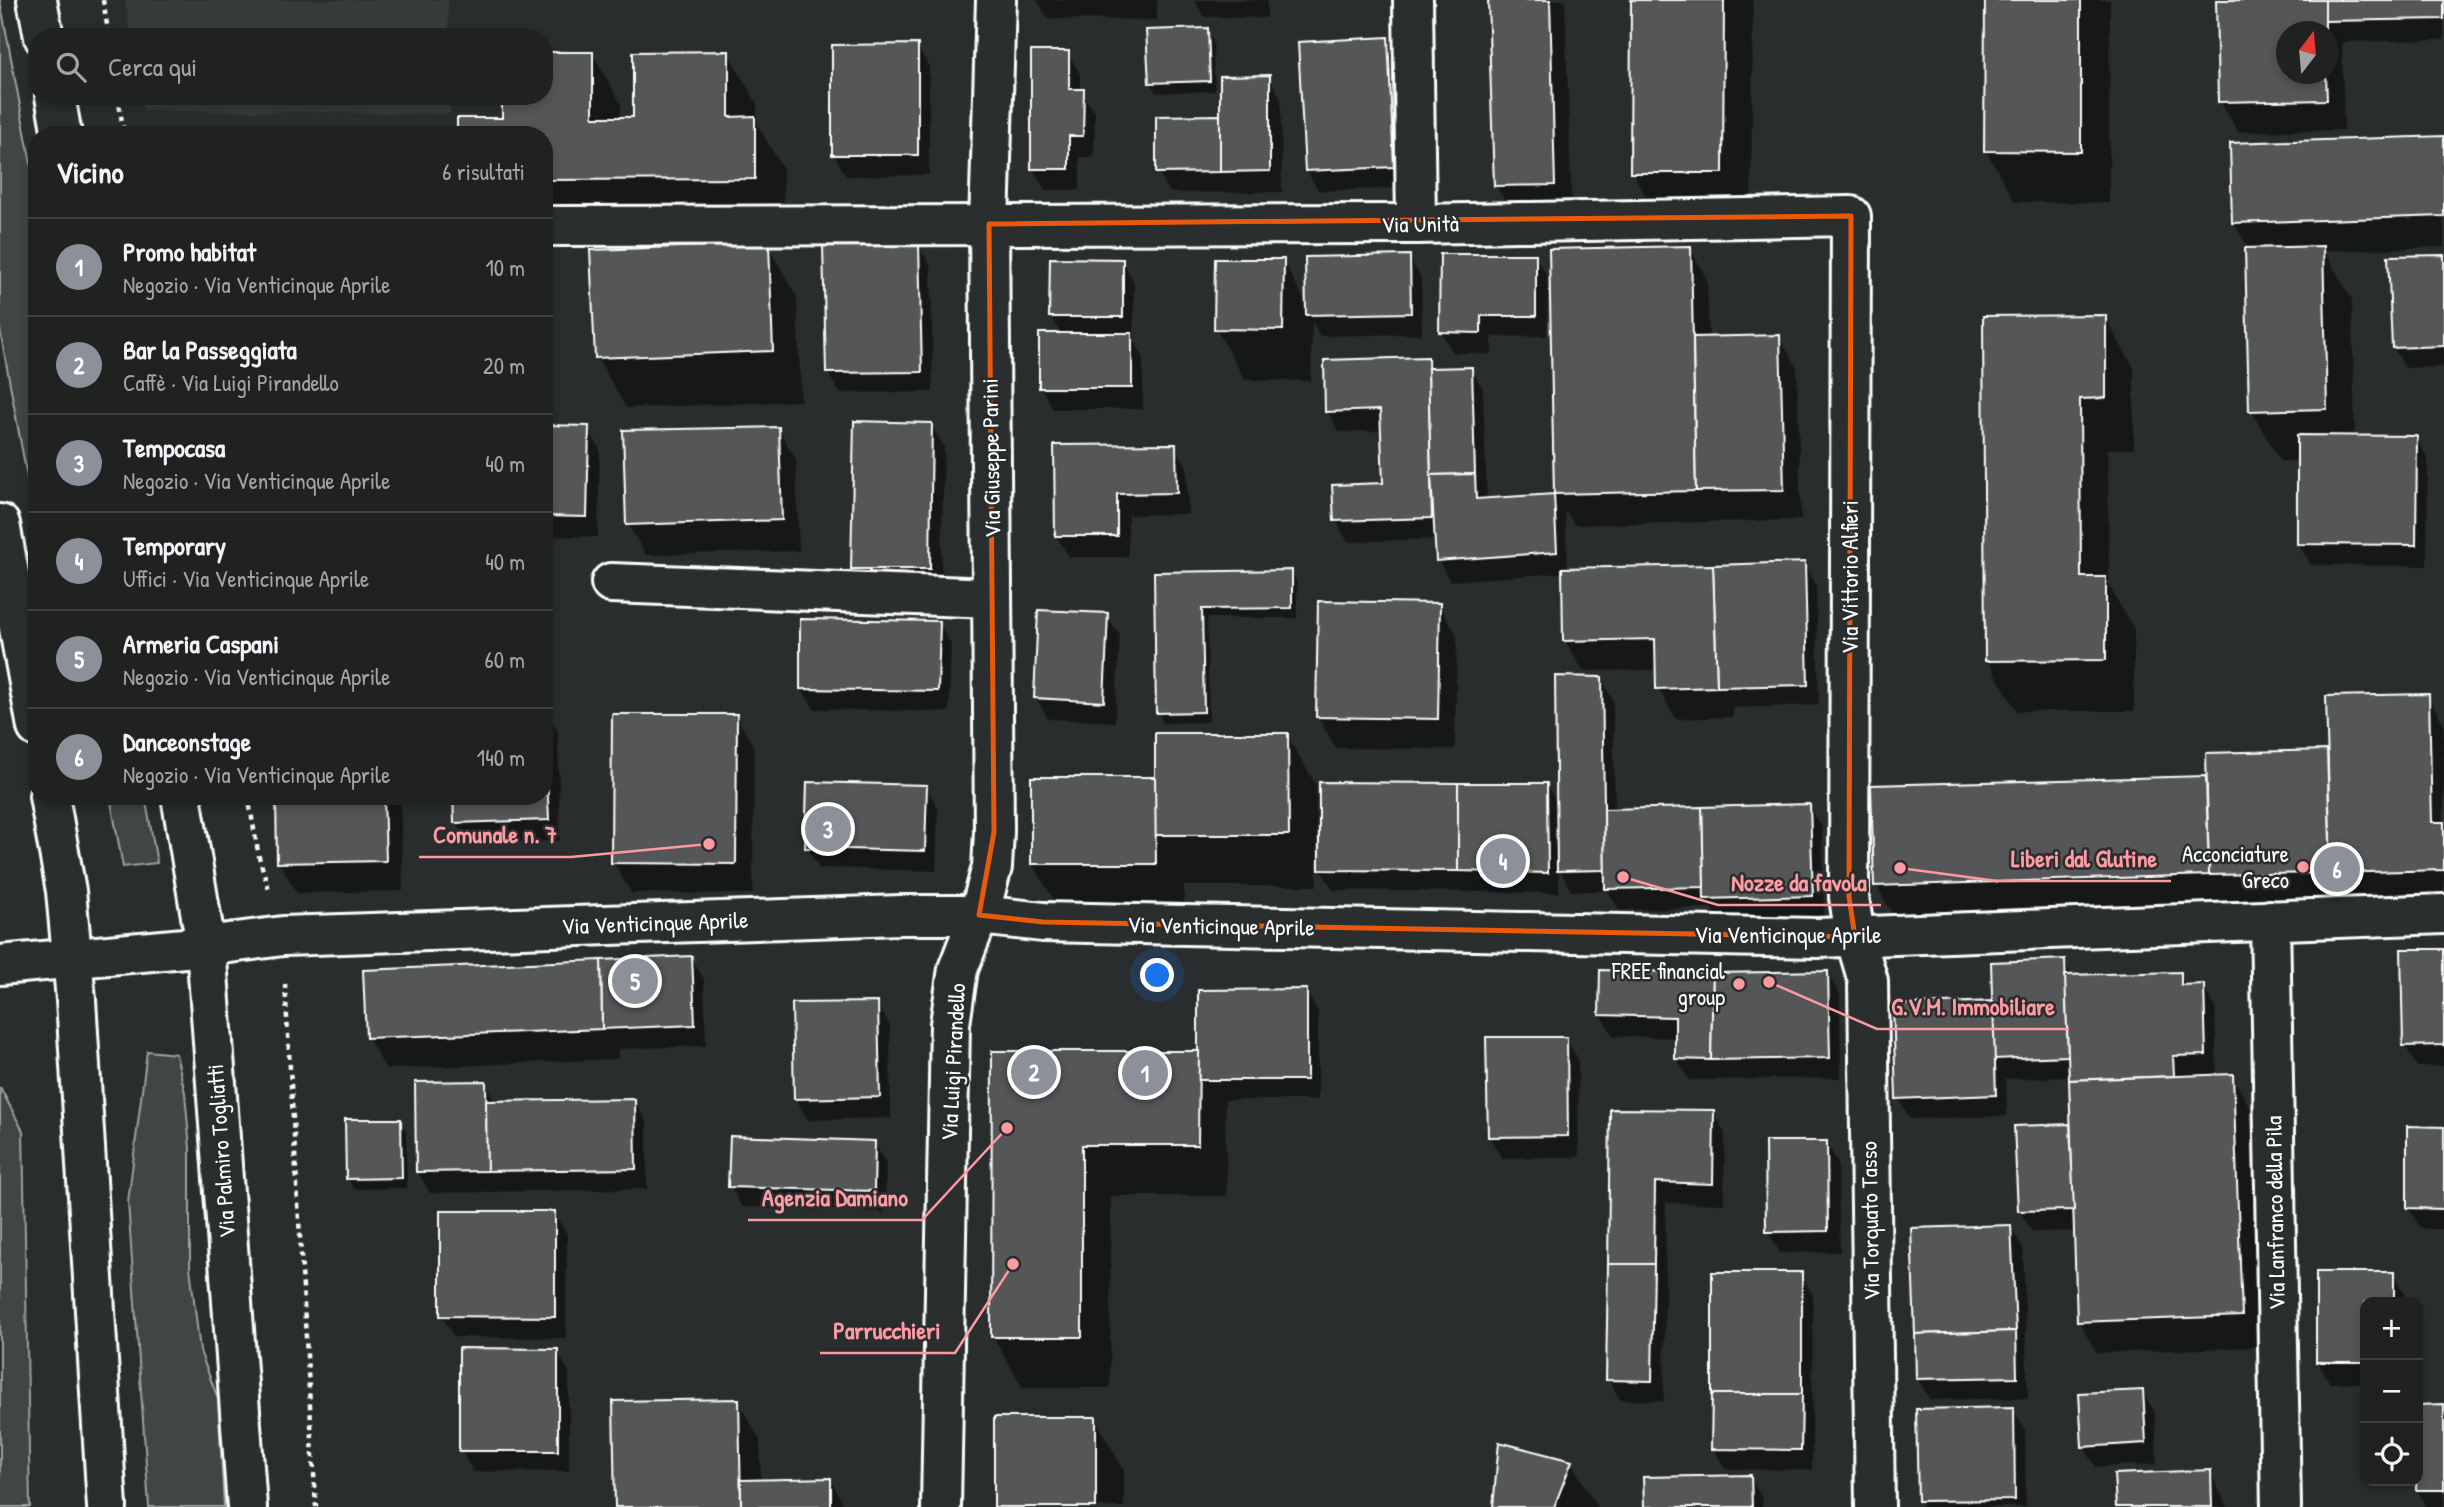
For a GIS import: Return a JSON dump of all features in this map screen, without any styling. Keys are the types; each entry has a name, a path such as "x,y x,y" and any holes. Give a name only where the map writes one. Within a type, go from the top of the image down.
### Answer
{"street":[{"path":"37,0 42,28"},
{"name":"Via Giuseppe Parini","path":"979,915 992,867 994,832 989,224 996,0"},
{"path":"1413,0 1416,224"},
{"path":"57,105 60,126"},
{"name":"Via Unità","path":"553,226 1416,224 1851,216"},
{"name":"Via Vittorio Alfieri","path":"1851,216 1849,897 1856,937"},
{"path":"0,524 28,678"},
{"path":"611,583 992,598"},
{"path":"51,805 66,891 73,959 107,1507"},
{"name":"Via Palmiro Togliatti","path":"182,805 206,946 247,1507"},
{"name":"Via Venticinque Aprile","path":"0,965 283,936 887,915 979,915 1071,923 1856,937 2444,914"},
{"name":"Via Luigi Pirandello","path":"941,1507 950,1024 958,969 979,915"},
{"name":"Via Lanfranco della Pila","path":"2270,920 2281,1507"},
{"name":"Via Torquato Tasso","path":"1856,937 1868,981 1875,1507"}],"path":[{"path":"103,0 108,28"},
{"path":"119,105 123,126"},
{"path":"250,805 259,857 283,936 316,1507"}],"highlighted area":[{"path":"1851,216 1849,897 1855,937 1043,922 979,915 994,832 989,224"}],"shaded area":[{"path":"0,0 28,148 28,482 0,330"},
{"path":"125,0 448,0 449,28 130,28"},
{"path":"142,105 450,105 450,114 143,110"},
{"path":"112,805 147,805 157,863 123,867"},
{"path":"147,1051 176,1054 185,1093 190,1149 190,1267 200,1351 218,1399 224,1507 149,1507 128,1202"},
{"path":"0,1087 23,1131 30,1507 0,1507"}],"building":[{"path":"1488,0 1550,0 1555,185 1494,186"},
{"path":"1631,0 1724,0 1723,173 1630,173"},
{"path":"1985,0 2081,0 2081,152 1984,151"},
{"path":"2216,0 2325,0 2325,21 2276,21 2276,84 2326,84 2327,100 2218,102"},
{"path":"2325,0 2444,0 2444,19 2325,21"},
{"path":"1208,28 1210,81 1149,83 1146,30"},
{"path":"1388,37 1394,167 1305,171 1298,42"},
{"path":"918,44 918,155 832,155 832,45"},
{"path":"729,51 729,117 755,116 755,179 553,180 553,126 457,126 457,118 502,118 502,105 553,105 553,52 593,52 593,117 633,117 633,52"},
{"path":"1031,51 1069,51 1069,89 1084,89 1083,136 1069,136 1069,169 1031,169"},
{"path":"1270,75 1270,171 1220,172 1220,76"},
{"path":"1220,115 1220,172 1156,173 1156,116"},
{"path":"2444,136 2444,216 2232,223 2230,143"},
{"path":"919,243 922,372 826,373 823,245"},
{"path":"769,244 773,351 595,358 590,250"},
{"path":"1691,246 1696,491 1554,494 1549,249"},
{"path":"2323,246 2327,409 2249,411 2245,248"},
{"path":"1440,254 1536,254 1536,316 1481,316 1481,333 1439,332"},
{"path":"1410,255 1411,313 1306,315 1305,257"},
{"path":"2444,255 2444,346 2392,348 2388,256"},
{"path":"1050,258 1123,259 1123,317 1049,317"},
{"path":"1215,259 1284,259 1283,330 1214,329"},
{"path":"2106,315 2106,398 2080,399 2081,577 2106,577 2106,660 1985,661 1983,316"},
{"path":"1039,333 1132,333 1132,388 1039,388"},
{"path":"1780,335 1784,490 1696,491 1693,337"},
{"path":"1428,357 1432,518 1334,521 1332,485 1383,483 1380,410 1325,412 1324,360"},
{"path":"1472,367 1475,474 1431,475 1428,368"},
{"path":"854,421 932,423 930,569 851,569"},
{"path":"553,425 589,426 587,517 553,516"},
{"path":"779,427 782,520 626,525 623,430"},
{"path":"2297,435 2417,436 2416,545 2297,544"},
{"path":"1176,444 1177,493 1117,494 1117,536 1055,536 1054,445"},
{"path":"1475,474 1476,499 1554,494 1557,552 1436,561 1431,475"},
{"path":"1805,562 1808,685 1717,687 1713,565"},
{"path":"1713,565 1717,687 1656,689 1655,639 1563,641 1562,568"},
{"path":"1292,570 1292,608 1202,609 1204,712 1156,713 1154,572"},
{"path":"1318,601 1440,603 1438,719 1316,717"},
{"path":"1038,610 1108,613 1104,702 1034,698"},
{"path":"800,619 940,621 938,691 800,689"},
{"path":"1555,676 1602,677 1605,870 1557,871"},
{"path":"2429,694 2432,822 2444,822 2444,870 2331,873 2326,696"},
{"path":"612,714 737,714 736,864 611,863"},
{"path":"1155,733 1288,733 1289,835 1155,835"},
{"path":"2327,750 2331,873 2209,875 2206,753"},
{"path":"2206,776 2209,875 1874,886 1871,785"},
{"path":"1031,777 1155,777 1156,864 1031,864"},
{"path":"807,782 927,785 925,851 805,848"},
{"path":"1319,782 1458,783 1458,871 1319,870"},
{"path":"1458,783 1547,783 1548,873 1458,871"},
{"path":"1810,804 1813,896 1704,899 1702,807"},
{"path":"276,805 384,805 386,861 277,863"},
{"path":"453,805 548,805 549,820 454,823"},
{"path":"1702,807 1704,887 1605,889 1604,809"},
{"path":"2401,949 2444,949 2444,1045 2403,1046"},
{"path":"692,956 695,1025 602,1029 601,960"},
{"path":"2065,959 2068,1056 1994,1059 1991,962"},
{"path":"601,960 602,1029 366,1038 363,970"},
{"path":"1600,970 1713,973 1711,1060 1675,1059 1675,1017 1599,1015"},
{"path":"1828,971 1830,1058 1711,1060 1713,973"},
{"path":"2181,972 2181,985 2204,984 2206,1055 2173,1056 2174,1076 2069,1080 2065,975"},
{"path":"1307,989 1307,1080 1198,1080 1198,990"},
{"path":"1993,1001 1996,1095 1896,1099 1893,1005"},
{"path":"878,1002 880,1097 794,1099 792,1003"},
{"path":"1486,1037 1567,1037 1568,1136 1488,1137"},
{"path":"992,1051 1199,1051 1198,1145 1082,1145 1082,1337 991,1337"},
{"path":"2233,1074 2242,1316 2077,1322 2069,1080"},
{"path":"486,1081 487,1171 416,1172 415,1082"},
{"path":"635,1099 636,1169 487,1171 486,1101"},
{"path":"1610,1109 1714,1110 1713,1184 1655,1182 1654,1264 1608,1264"},
{"path":"345,1119 401,1119 402,1178 346,1179"},
{"path":"2070,1124 2074,1210 2018,1211 2014,1126"},
{"path":"2407,1126 2444,1127 2444,1209 2407,1208"},
{"path":"730,1136 875,1141 874,1191 728,1187"},
{"path":"1765,1141 1827,1141 1828,1231 1766,1232"},
{"path":"440,1211 555,1211 555,1317 440,1316"},
{"path":"2011,1225 2016,1331 1915,1334 1911,1228"},
{"path":"1608,1264 1654,1264 1652,1381 1606,1380"},
{"path":"1712,1272 1802,1272 1802,1394 1712,1394"},
{"path":"2316,1272 2394,1272 2394,1297 2360,1297 2360,1362 2316,1362"},
{"path":"2016,1331 2017,1377 1916,1379 1915,1334"},
{"path":"459,1348 558,1349 558,1451 459,1451"},
{"path":"2143,1390 2146,1443 2082,1447 2079,1393"},
{"path":"1712,1394 1802,1394 1801,1450 1711,1449"},
{"path":"739,1399 741,1507 615,1507 613,1401"},
{"path":"2444,1404 2444,1490 2416,1490 2416,1486 2423,1486 2423,1405"},
{"path":"2014,1407 2015,1500 1918,1501 1916,1409"},
{"path":"994,1417 1096,1417 1096,1507 994,1507"},
{"path":"1499,1442 1572,1461 1554,1507 1493,1507"},
{"path":"2211,1470 2212,1507 2116,1507 2114,1474"},
{"path":"1751,1475 1752,1507 1644,1507 1643,1477"},
{"path":"831,1478 831,1507 741,1507 741,1480"}],"place":[{"name":"Tempocasa","path":"828,829"},
{"name":"Comunale n. 7","path":"709,844"},
{"name":"Temporary","path":"1503,861"},
{"name":"Acconciature Greco","path":"2303,867"},
{"name":"Liberi dal Glutine","path":"1900,868"},
{"name":"Danceonstage","path":"2337,869"},
{"name":"Nozze da favola","path":"1623,877"},
{"name":"Armeria Caspani","path":"635,981"},
{"name":"G.V.M. Immobiliare","path":"1769,982"},
{"name":"FREE financial group","path":"1739,984"},
{"name":"Bar la Passeggiata","path":"1034,1072"},
{"name":"Promo habitat","path":"1145,1073"},
{"name":"Agenzia Damiano","path":"1007,1128"},
{"name":"Parrucchieri","path":"1013,1264"}]}
